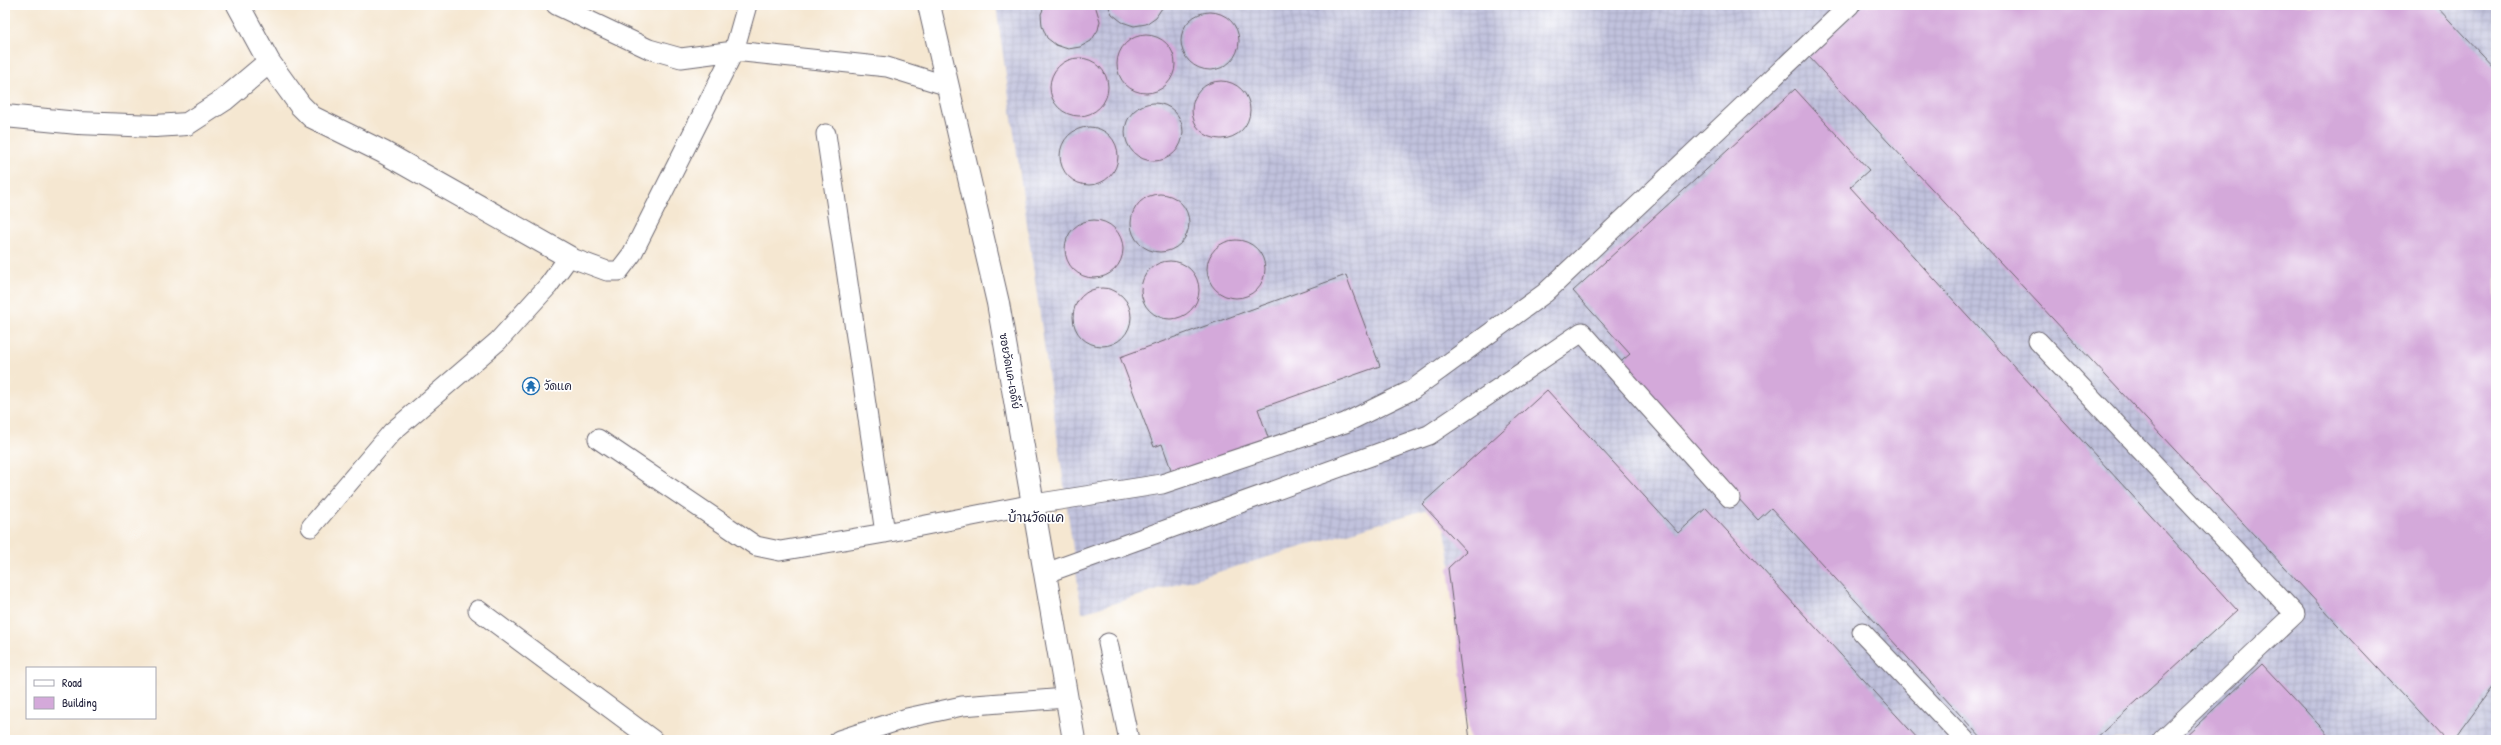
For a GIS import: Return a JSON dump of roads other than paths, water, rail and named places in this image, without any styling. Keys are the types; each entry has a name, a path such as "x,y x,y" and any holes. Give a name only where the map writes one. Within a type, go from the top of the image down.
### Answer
{"street":[{"path":"238,5 269,62 300,104 312,117 383,152 569,257"},
{"name":"ซอยวัดแค-เจดีย์","path":"929,5 998,303 1074,740"},
{"path":"5,116 78,123 155,126 186,124 224,100 269,62"}],"lane":[{"path":"556,5 649,49 681,58 734,51 887,67 948,86"},
{"path":"311,527 392,432 498,341 548,286 569,257 606,271 619,271 632,254 734,51 747,5"},
{"path":"598,439 756,546 780,551 885,533 1034,504 1162,484 1345,422 1412,390 1545,293 1850,5"},
{"path":"826,134 885,533"},
{"path":"1046,573 1429,435 1582,332 1730,498"},
{"path":"2038,341 2295,614 2162,740"},
{"path":"478,610 653,740"},
{"path":"1862,632 1965,740"},
{"path":"1108,643 1129,740"},
{"path":"839,740 907,718 962,706 1066,698"}],"place":[{"name":"วัดแค","path":"531,386"}],"district":[{"name":"บ้านวัดแค","path":"1036,517"}]}
